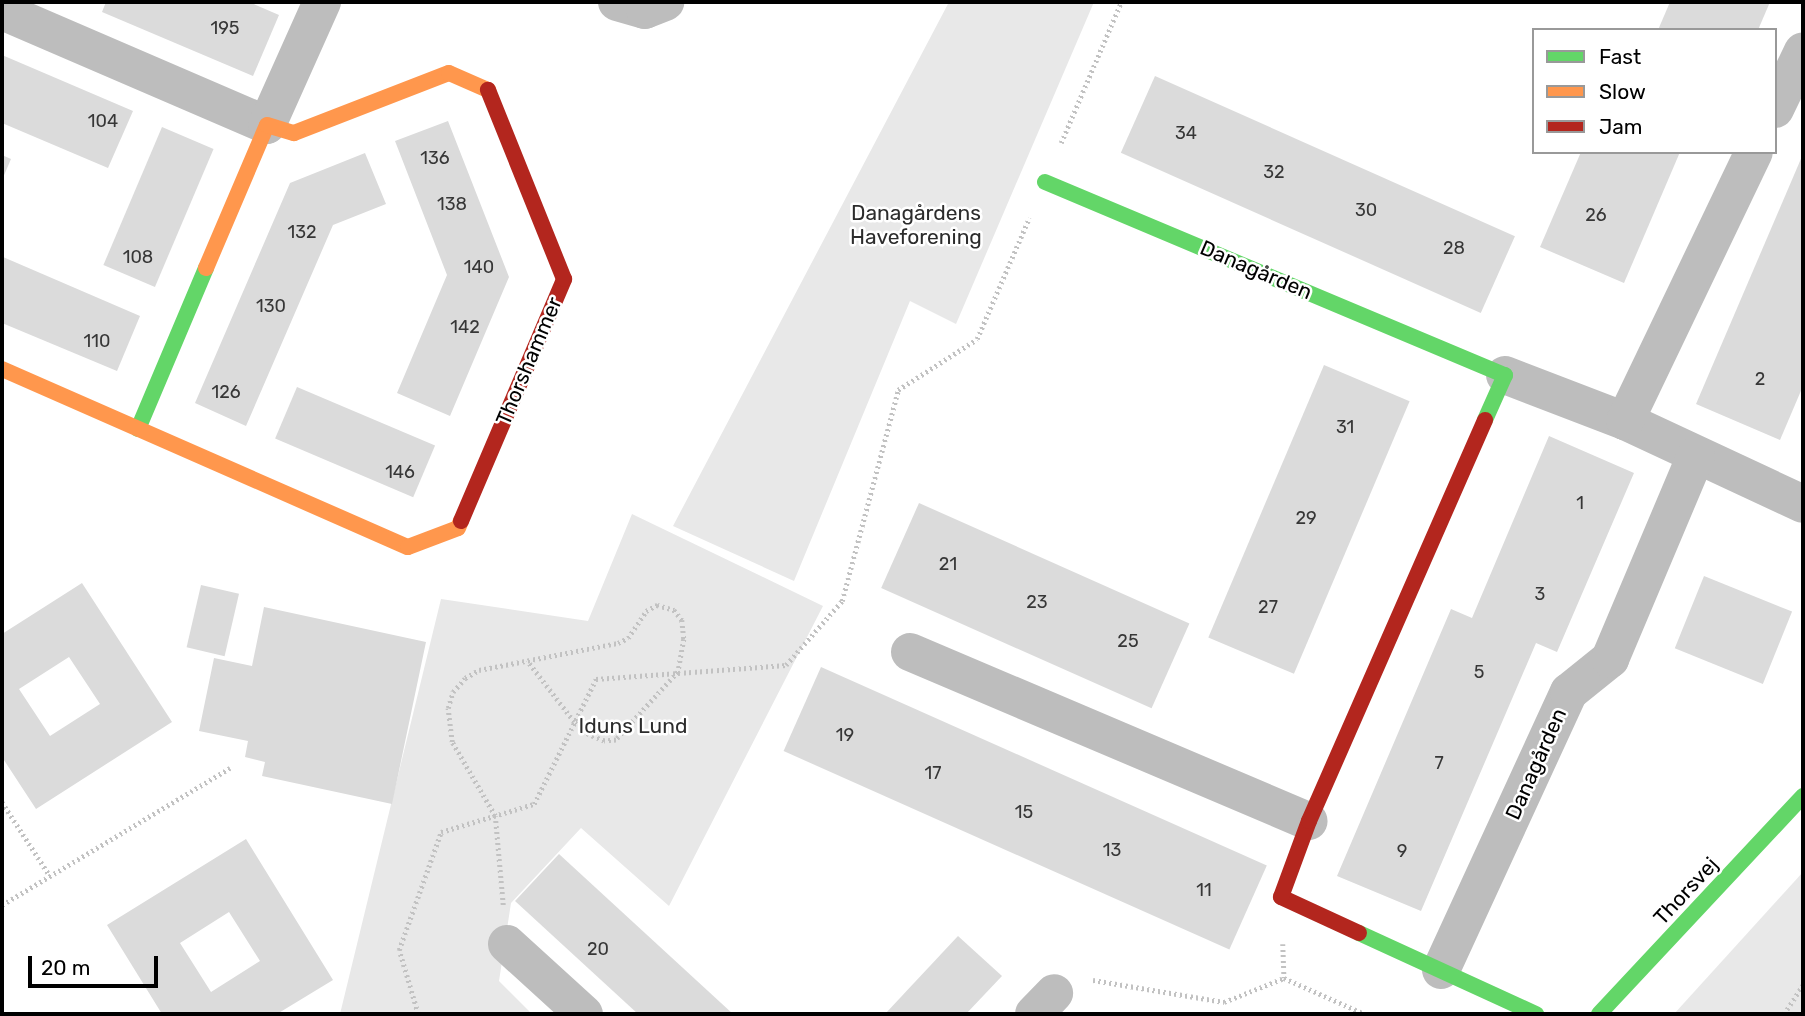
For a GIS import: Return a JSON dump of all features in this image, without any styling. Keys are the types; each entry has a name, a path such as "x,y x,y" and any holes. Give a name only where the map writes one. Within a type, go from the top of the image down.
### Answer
{"street":[{"path":"138,429 267,125 323,2"},
{"path":"617,2 645,10 665,2"},
{"name":"Thorshammer","path":"2,11 267,125 294,133 449,73 490,91 564,279 458,528 408,547 2,369"},
{"path":"1777,105 1803,51"},
{"path":"1625,421 1753,154"},
{"name":"Danagården","path":"1045,182 1505,375 1625,421 1803,504"},
{"path":"1505,375 1308,821 1282,897 1536,1014"},
{"name":"Danagården","path":"1441,970 1569,692 1610,659 1696,455"},
{"path":"910,652 1308,821"},
{"name":"Thorsvej","path":"1599,1014 1803,796"},
{"path":"507,944 583,1014"}],"path":[{"path":"418,1014 399,950 441,832 534,804 596,679 786,665 842,601 898,390 977,339 1121,2"},
{"path":"507,944 495,816 452,742 448,708 453,692 465,678 479,670 618,643 628,638 646,611 657,605 674,610 682,620 684,639 678,673 616,740 604,741 589,735 574,722 527,661"},
{"path":"2,905 230,768"},
{"path":"2,802 50,877"},
{"path":"1044,1004 1082,979 1224,1002 1284,978 1364,1014"},
{"path":"1784,1014 1803,985"}],"green space":[{"name":"Danagårdens Haveforening","path":"949,2 1094,2 956,324 910,301 794,581 673,526"},
{"name":"Iduns Lund","path":"632,514 823,606 669,906 581,828 511,903 499,981 532,1014 340,1014 441,599 588,621"},
{"path":"1803,872 1803,1014 1674,1014"}],"building":[{"path":"106,2 249,2 279,15 253,76 102,12"},
{"path":"1670,2 1770,2 1759,28 1659,28"},
{"path":"2,55 133,111 108,168 2,123"},
{"path":"1155,76 1515,236 1481,313 1121,153"},
{"path":"448,121 509,277 450,416 397,393 447,275 395,141"},
{"path":"162,127 214,149 155,287 103,265"},
{"path":"365,153 386,204 333,225 246,426 195,403 290,183"},
{"path":"1580,154 1679,154 1624,283 1540,247"},
{"path":"1803,154 1803,386 1780,440 1696,404"},
{"path":"2,155 11,159 2,180"},
{"path":"3,257 140,316 117,371 2,323"},
{"path":"1324,365 1410,401 1294,674 1208,637"},
{"path":"297,387 435,446 413,497 275,439"},
{"path":"1549,436 1634,473 1557,652 1536,643 1421,911 1337,876 1451,609 1472,618"},
{"path":"919,503 1189,623 1152,708 881,588"},
{"path":"1704,576 1792,612 1763,684 1675,648"},
{"path":"82,583 172,722 36,809 2,757 2,634","holes":["69,657 100,704 50,736 19,689"]},
{"path":"201,585 239,594 225,656 187,647"},
{"path":"264,607 426,642 392,804 262,776 265,762 245,757 248,741 199,731 214,658 252,666"},
{"path":"821,667 1267,865 1229,950 784,751"},
{"path":"246,839 333,980 277,1014 162,1014 107,925","holes":["229,912 260,961 211,992 180,943"]},
{"path":"559,854 733,1014 638,1014 515,901"},
{"path":"958,936 1002,976 966,1014 885,1014"}],"traffic: fast":[{"path":"1045,182 1505,375 1485,420"},
{"path":"138,429 206,268"},
{"path":"1599,1014 1803,796"},
{"path":"1359,933 1536,1014"}],"traffic: slow":[{"path":"206,268 267,125 294,133 449,73 488,90"},
{"path":"2,369 408,547 458,528 461,521"}],"traffic: jam":[{"path":"461,521 564,279 488,90"},
{"path":"1359,933 1281,897 1309,821 1485,420"}]}
